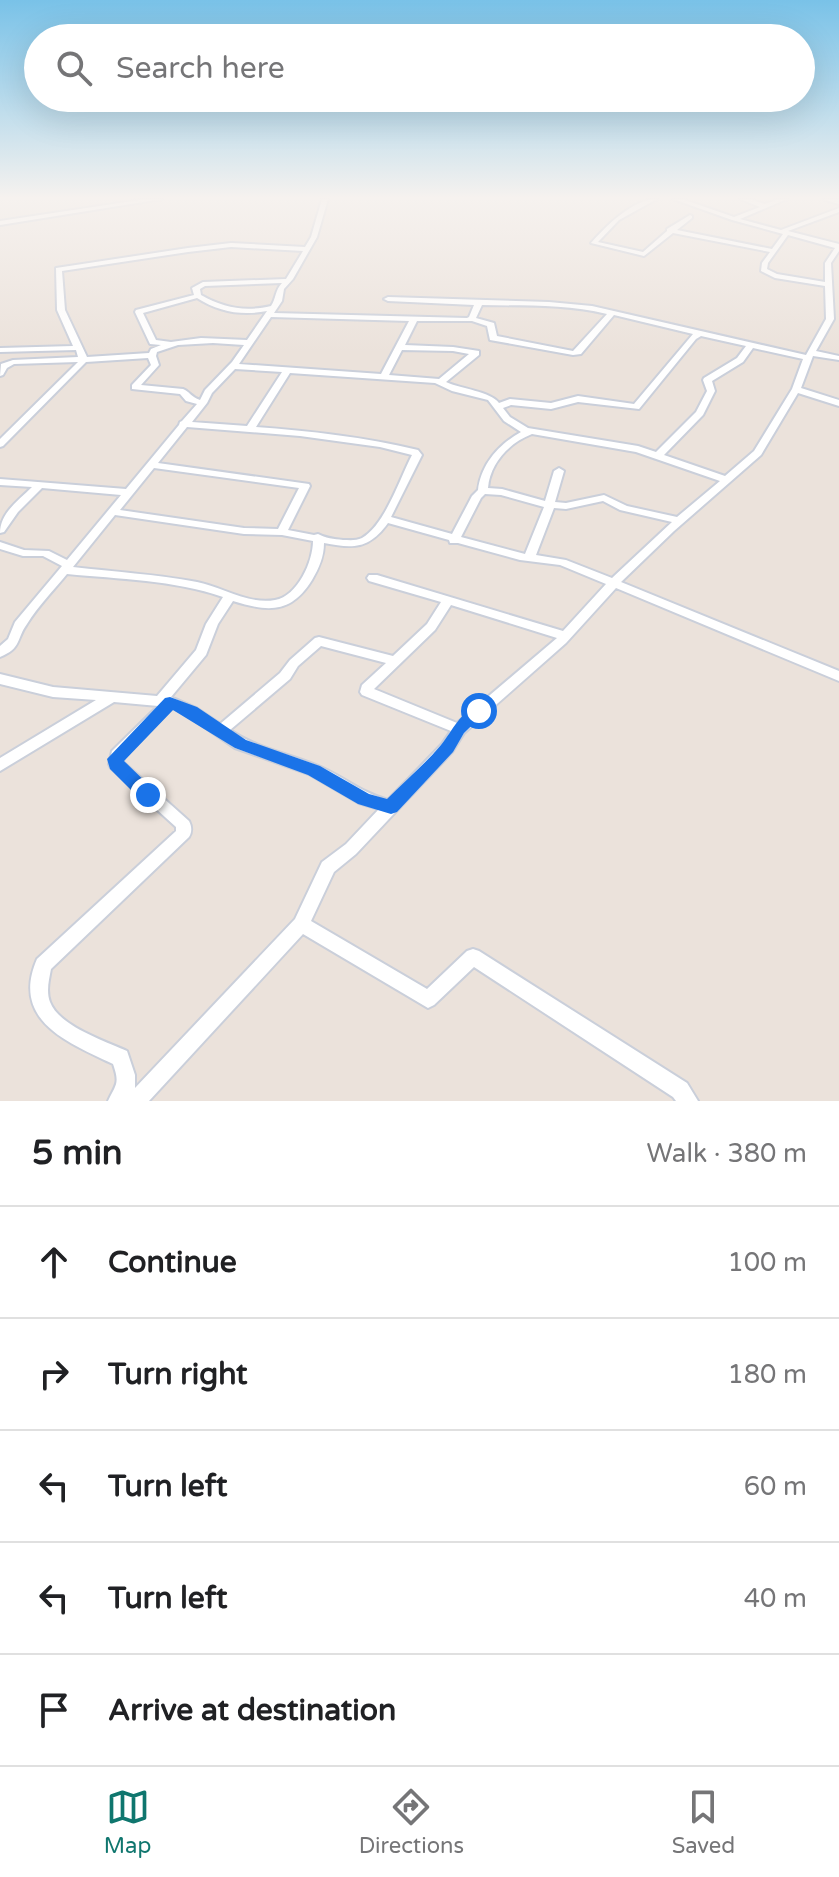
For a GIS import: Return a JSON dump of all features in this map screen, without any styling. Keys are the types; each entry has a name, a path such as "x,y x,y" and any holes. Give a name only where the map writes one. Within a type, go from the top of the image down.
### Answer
{"street":[{"path":"84,360 61,310 58,269 192,250"},
{"path":"0,653 11,645 19,625 208,392 233,366 271,312 281,288 304,250"},
{"path":"623,250 644,254 649,250"},
{"path":"770,250 773,251 763,270 767,273 831,280"},
{"path":"136,1101 301,924 323,874 447,748 459,729 566,636 614,583 758,453 796,389 830,319 828,263 836,250"},
{"path":"198,296 196,288 203,284 288,281"},
{"path":"169,344 153,342 139,312 198,296 227,310 472,319 491,325 492,338 573,353 578,352 612,313"},
{"path":"388,299 565,305 751,345 839,358"},
{"path":"472,319 479,303"},
{"path":"385,375 414,319"},
{"path":"497,407 510,402 551,406 578,399 636,407 693,337 700,333"},
{"path":"0,373 4,366 13,362 152,355 169,344 187,340 250,343"},
{"path":"659,455 700,413 711,391 707,380 740,360 751,345"},
{"path":"398,347 476,353 440,382"},
{"path":"0,350 79,348"},
{"path":"152,355 155,365 135,387 183,392 189,399 202,403"},
{"path":"0,444 84,360"},
{"path":"233,366 385,375 440,382 455,389 485,395 515,426 659,455 726,480"},
{"path":"249,429 288,370"},
{"path":"796,389 839,403"},
{"path":"113,512 244,531 282,532 353,543 364,541 385,519 417,455 413,450 300,433 183,424"},
{"path":"454,541 477,496 483,491 489,465 501,448 531,431"},
{"path":"150,465 302,484 303,490 282,532"},
{"path":"529,558 546,517 559,471"},
{"path":"0,482 128,492"},
{"path":"0,530 14,510 40,485"},
{"path":"483,491 502,492 548,505 566,506 604,498 624,508 680,521"},
{"path":"385,519 454,541 562,562 839,676"},
{"path":"0,545 23,553 45,553 67,568 201,586 230,596 273,604 290,600 319,553 318,537"},
{"path":"373,578 566,636"},
{"path":"118,1101 127,1084 120,1058 57,1025 40,1006 37,984 43,965 184,833 184,825 116,764 117,755 166,701 202,652 212,624 230,596"},
{"path":"449,600 431,627 372,681 367,692 459,729"},
{"path":"220,731 280,681 302,654 319,641 395,661"},
{"path":"0,679 53,692 166,701 191,711 240,744 314,770 364,799 391,807"},
{"path":"0,765 113,697"},
{"path":"301,924 428,999 473,957 680,1090 688,1101"}],"route":[{"path":"148,795 116,764 116,759 170,702 191,711 240,744 314,770 364,799 391,807 447,748 459,729 479,711"}]}
